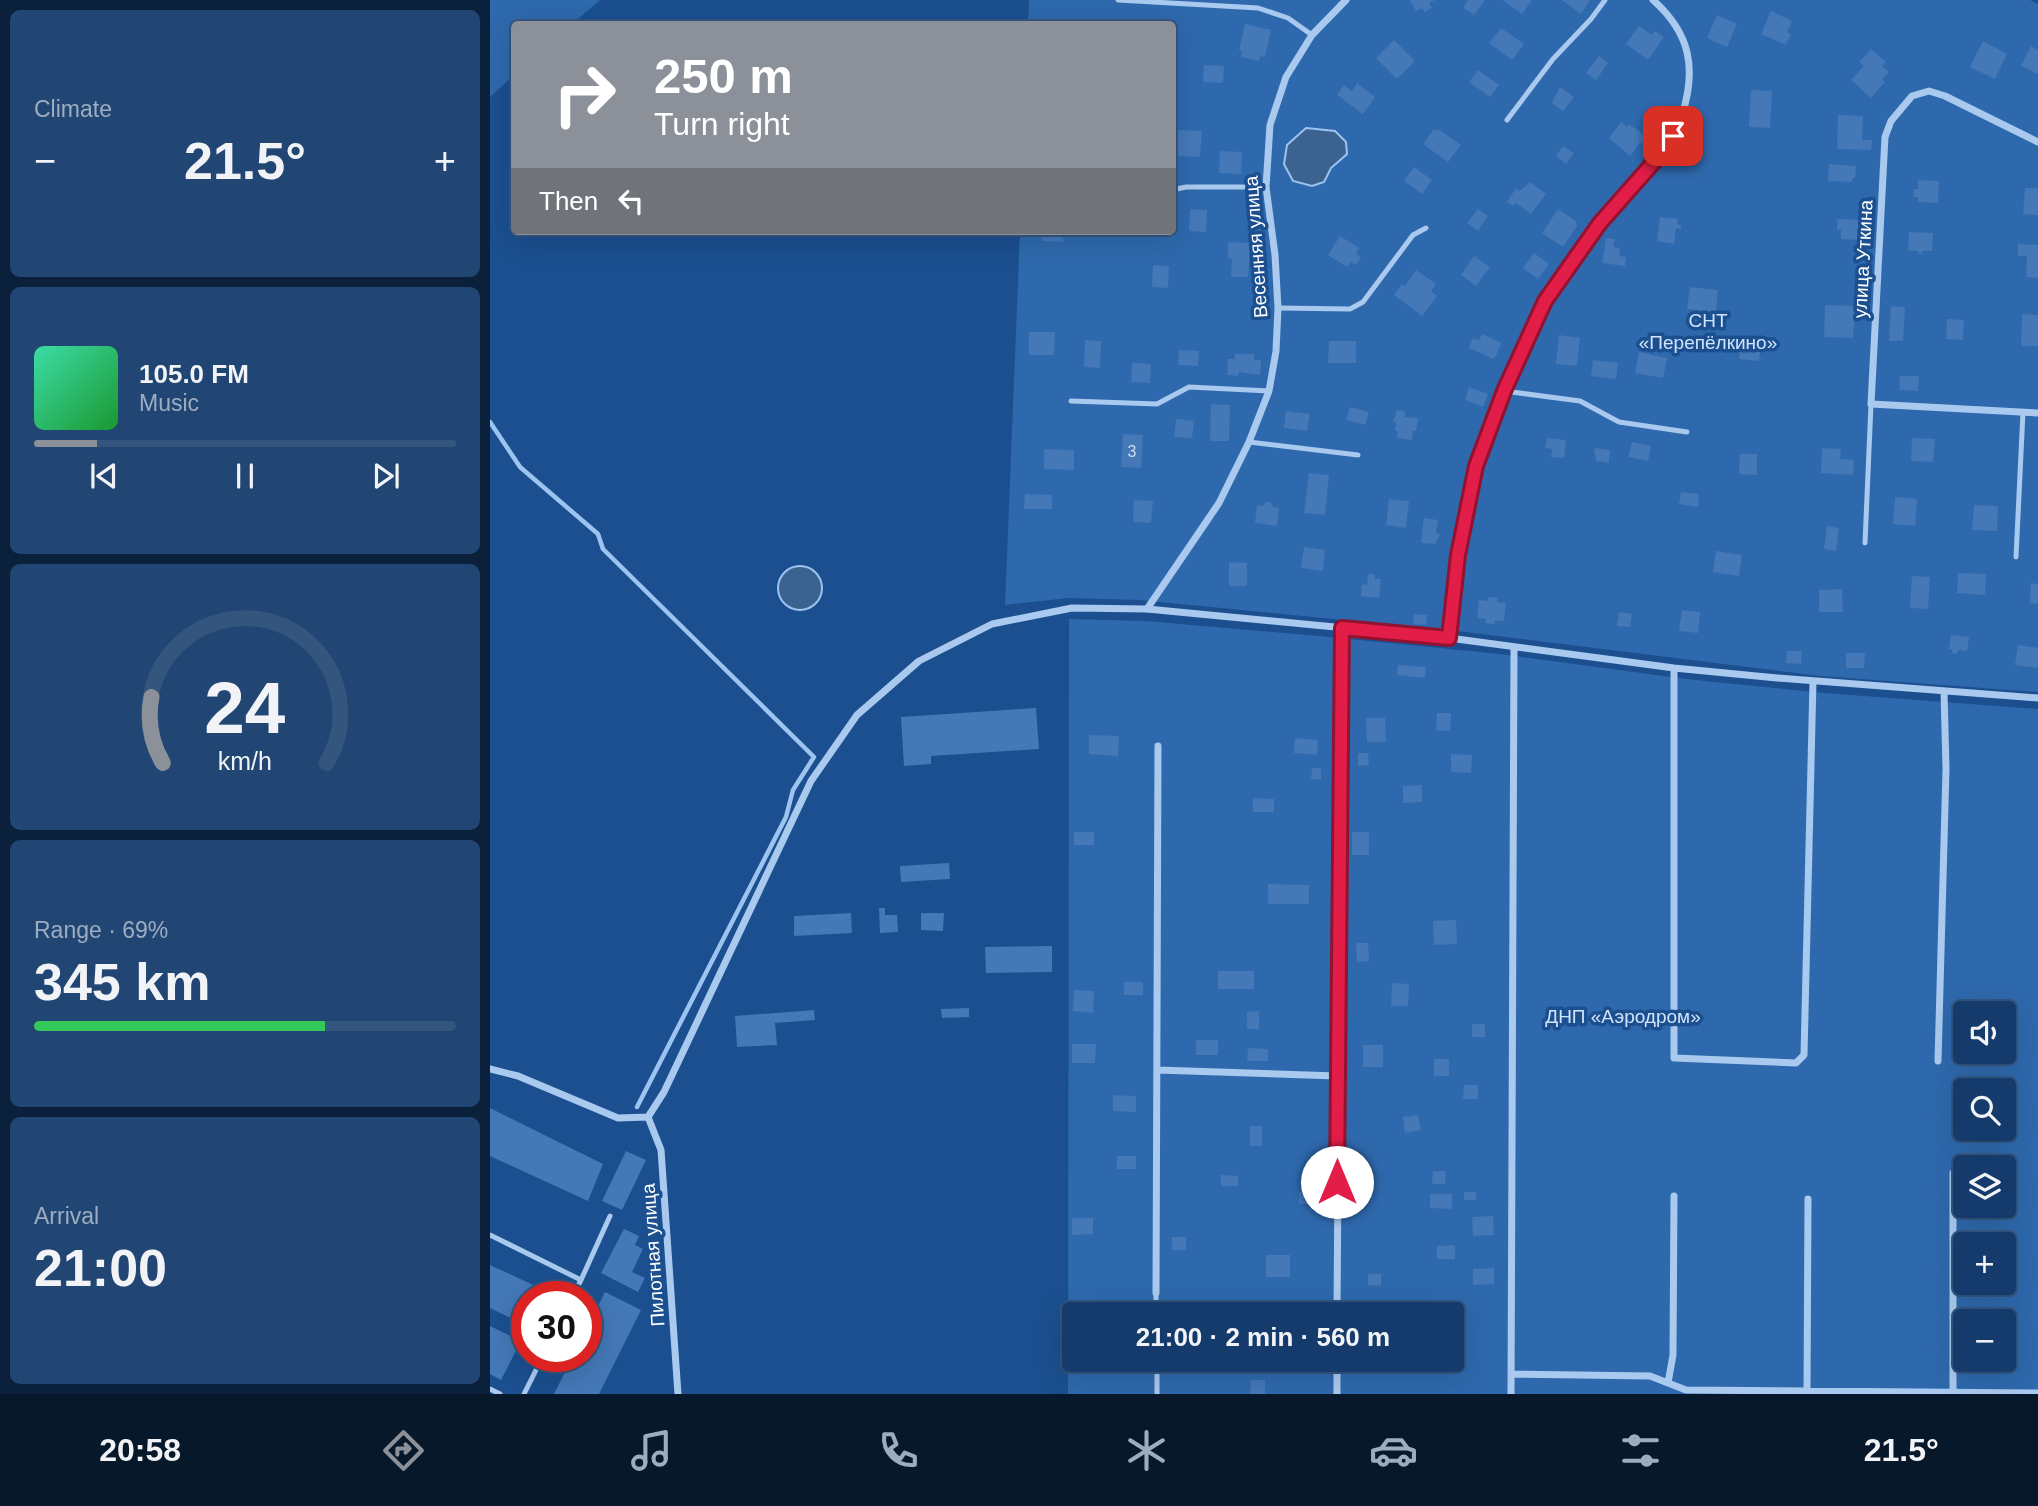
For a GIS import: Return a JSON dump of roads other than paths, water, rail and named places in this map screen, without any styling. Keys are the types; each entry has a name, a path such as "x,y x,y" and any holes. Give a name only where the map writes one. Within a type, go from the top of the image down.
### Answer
{"street":[{"name":"Весенняя улица","path":"1147,609 1219,503 1249,442 1269,391 1276,351 1278,308 1275,255 1266,187 1269,125 1286,77 1312,34 1346,0"},
{"path":"1449,638 1458,555 1476,466 1504,391 1545,301 1600,223 1661,154 1673,136 1681,116 1690,85 1690,59 1682,35 1669,14 1653,0"},
{"name":"улица Уткина","path":"1871,404 1885,137 1891,121 1912,96 1928,91 1945,96 2038,142"},
{"path":"1871,404 2038,413"},
{"path":"490,1069 518,1076 618,1118 648,1117 664,1092 811,781 857,715 919,661 992,624 1072,608 1147,609 1449,638 1674,667 1813,681 2038,698"},
{"path":"1337,1302 1342,628"},
{"path":"1511,1394 1514,647"},
{"path":"1674,667 1674,1058 1796,1063 1804,1055 1813,681"},
{"path":"1937,1061 1946,769 1944,691"},
{"path":"1156,1293 1158,746"},
{"path":"1157,1070 1337,1076"},
{"name":"Пилотная улица","path":"648,1117 661,1150 678,1394"},
{"path":"1668,1383 1674,1355 1674,1196"},
{"path":"1806,1393 1808,1199"},
{"path":"1953,1218 1953,1393"},
{"path":"1337,1372 1337,1394"},
{"path":"1511,1374 1650,1376 1686,1390 2038,1393"}],"lane":[{"path":"1118,0 1258,8 1288,18 1312,34"},
{"path":"1507,120 1553,59 1605,0"},
{"path":"1176,189 1266,187"},
{"path":"1278,308 1350,309 1363,302 1413,235 1426,228"},
{"path":"1071,401 1157,404 1189,387 1269,391"},
{"path":"1504,391 1580,401 1619,422 1687,432"},
{"path":"1865,543 1871,404"},
{"path":"2016,557 2023,412"},
{"path":"1249,442 1358,455"},
{"path":"490,1235 581,1280 610,1216"},
{"path":"1156,1293 1156,1302"},
{"path":"524,1394 534,1372"},
{"path":"1157,1372 1157,1394"},
{"path":"490,1389 500,1394"}],"waterway":[{"path":"490,422 520,467 598,534 603,549 814,757 793,790 786,817 637,1107"}],"park label":[{"name":"СНТ «Перепёлкино»","path":"1708,331"},
{"name":"ДНП «Аэродром»","path":"1623,1016"}]}
